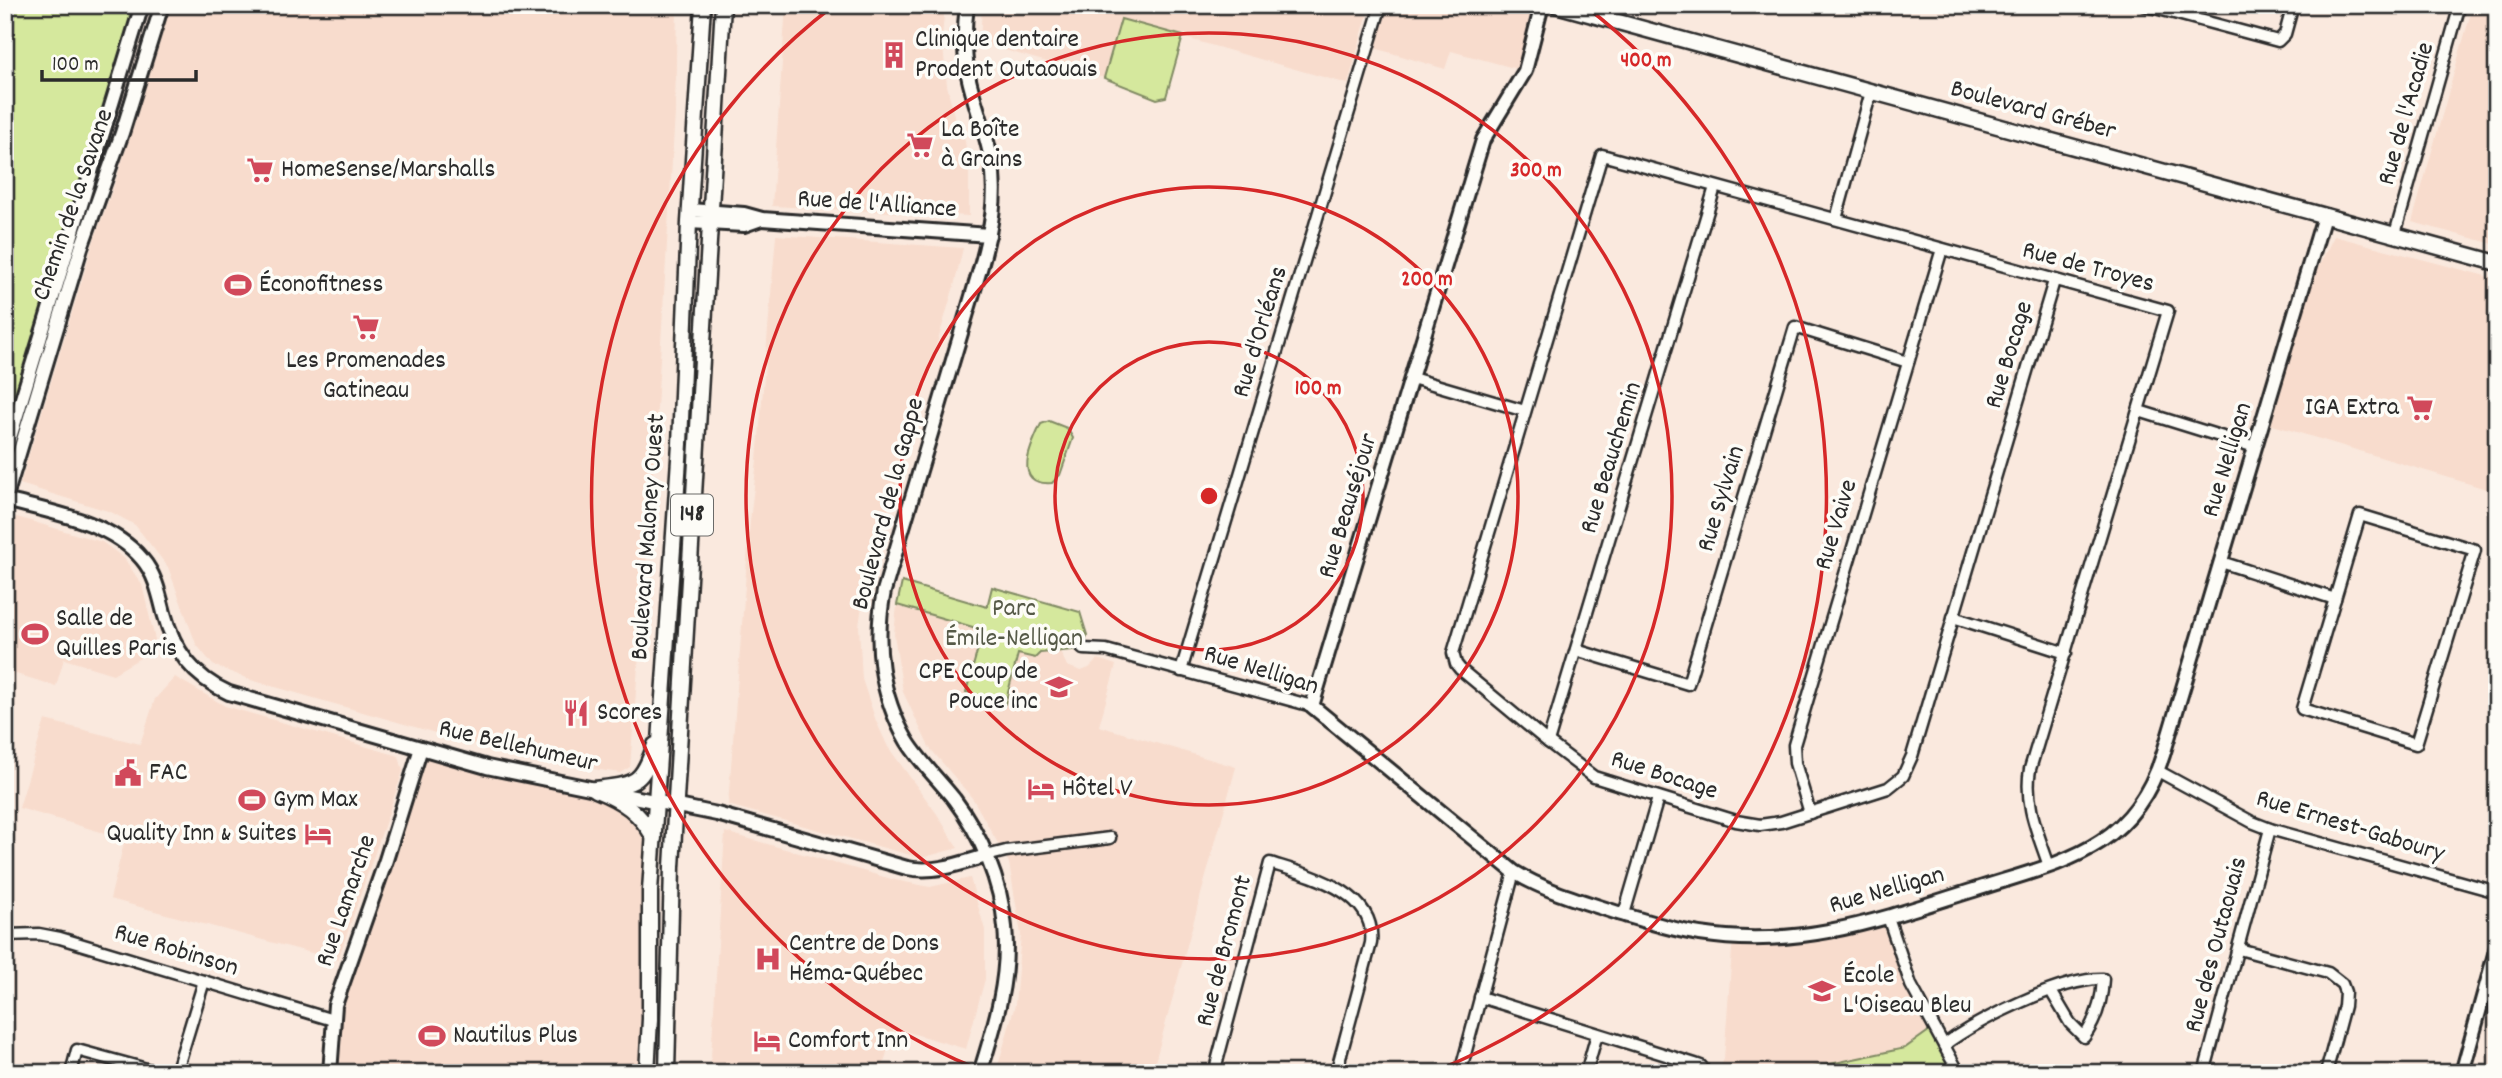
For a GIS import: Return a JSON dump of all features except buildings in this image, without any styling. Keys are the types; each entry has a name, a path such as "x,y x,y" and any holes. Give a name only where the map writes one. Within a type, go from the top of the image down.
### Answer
{"main road":[{"name":"Boulevard Maloney Ouest","path":"647,1073 650,1019 650,891 680,444 703,5"},
{"name":"Boulevard Maloney Ouest","path":"667,1073 675,807 723,5"},
{"name":"Boulevard Gréber","path":"1556,5 2497,263"},
{"path":"595,789 627,785 640,778 661,727"},
{"path":"595,789 635,811 654,838"}],"street":[{"name":"Chemin de la Savane","path":"5,454 142,5"},
{"name":"Chemin de la Savane","path":"5,500 81,248 115,154 162,5"},
{"name":"Boulevard de la Gappe","path":"967,5 965,44 968,73 988,145 994,205 989,235 884,591 878,635 883,678 898,722 919,759 969,821 986,856 1004,917 1006,958 999,1012 980,1073"},
{"name":"Rue d'Orléans","path":"1181,671 1381,5"},
{"name":"Rue Beauséjour","path":"1312,706 1483,140 1525,71 1542,5"},
{"path":"2144,5 2278,41 2286,34 2294,5"},
{"name":"Rue de l'Acadie","path":"2395,234 2459,5"},
{"path":"1836,219 1871,92"},
{"name":"Rue de Troyes","path":"1602,155 2168,311 2028,782 2030,813 2049,866"},
{"name":"Rue Bocage","path":"1602,155 1452,653 1460,669 1594,777 1737,821 1760,825 1782,822 1888,788 1903,776 1912,756 2054,281"},
{"name":"Rue Beauchemin","path":"1548,742 1715,187"},
{"name":"Rue de l'Alliance","path":"690,216 744,214 762,219 989,235"},
{"name":"Rue Nelligan","path":"1083,649 1106,650 1312,706 1514,872 1544,888 1624,914 1699,934 1762,938 1828,933 2049,866 2092,848 2114,832 2140,803 2158,771 2324,216"},
{"name":"Rue Vaive","path":"1810,813 1795,763 1794,745 1942,249"},
{"name":"Rue Sylvain","path":"1576,650 1688,684 1796,327 1908,362"},
{"path":"1412,378 1525,411"},
{"path":"2139,411 2255,447"},
{"name":"Rue Bellehumeur","path":"5,500 84,523 120,539 150,570 157,585 168,628 179,652 196,673 215,687 253,701 519,774 717,814 923,870 940,869 1006,851 1110,838"},
{"path":"2360,515 2475,550 2416,744 2302,709 2335,599 2360,515"},
{"path":"2221,562 2335,599"},
{"path":"1953,617 2066,653"},
{"name":"Rue Lamarche","path":"330,1073 335,1005 386,860 421,748"},
{"name":"Rue Ernest-Gaboury","path":"2158,771 2270,829 2497,892"},
{"path":"1624,914 1658,798"},
{"name":"Rue des Outaouais","path":"2204,1073 2270,829"},
{"name":"Rue de Bromont","path":"1214,1073 1270,863 1325,881 1354,900 1368,919 1371,943 1336,1073"},
{"path":"1460,1073 1514,872"},
{"path":"1888,917 1911,985 1959,1073"},
{"name":"Rue Robinson","path":"5,935 39,934 60,938 333,1020"},
{"path":"2462,1073 2497,947"},
{"path":"2239,949 2328,973 2342,984 2345,992 2344,1006 2326,1073"},
{"path":"1944,1045 2019,1003 2051,991 2090,979 2103,979 2102,996 2094,1024 2084,1037 2070,1023 2051,991"},
{"path":"194,1073 177,1070 204,981"},
{"path":"1480,997 1695,1063 1706,1073"},
{"path":"1586,1073 1597,1034"},
{"path":"71,1073 77,1050 161,1073"}],"shaded area":[{"name":"Les Promenades Gatineau","path":"171,5 677,5 675,113 652,490 630,767 620,773 547,762 474,744 251,680 213,665 196,644 168,567 135,525 111,512 20,484 94,240 119,171"},
{"path":"786,5 945,5 942,37 947,85 953,112 965,141 969,168 969,216 772,206"},
{"path":"982,5 1370,5 1348,84 1122,20 1104,78 980,43"},
{"path":"1381,5 1542,5 1525,71 1451,51 1445,69 1368,46"},
{"path":"2473,5 2497,5 2497,245 2412,222"},
{"path":"776,235 963,248 864,592 859,626 862,679 876,721 888,747 937,814 958,848 921,858 728,805"},
{"path":"2334,236 2497,279 2497,478 2493,491 2263,422 2294,315"},
{"path":"17,517 102,542 124,558 142,585 157,648 113,674 64,659 56,686 13,673 5,689 5,522"},
{"path":"897,605 983,630 966,692 1018,653 1060,651 1067,666 1081,671 1089,668 1098,659 1116,665 1099,726 1236,767 1152,1073 996,1073 1015,1005 1021,934 1009,863 973,799 929,747 903,692 894,634"},
{"path":"175,677 225,706 399,756 403,771 338,960 110,899 125,839 19,808 45,720 140,744 155,699"},
{"path":"421,748 656,802 647,1073 330,1073 333,1020"},
{"path":"725,832 895,880 930,887 970,878 985,930 985,979 966,1049 894,1028 881,1073 710,1073"},
{"name":"École L'Oiseau Bleu","path":"1888,917 1933,1028 1905,1048 1788,1073 1712,1073 1720,1068 1724,1059 1733,937 1762,938"}],"green space":[{"path":"5,5 142,5 14,426 5,424"},
{"path":"1121,19 1183,36 1166,97 1157,99 1104,78"},
{"path":"1049,421 1067,428 1073,438 1060,475 1052,483 1039,482 1032,478 1027,462 1041,424"},
{"name":"Parc Émile-Nelligan","path":"902,582 987,607 992,587 1080,612 1087,635 1083,649 1040,653 1035,658 1018,654 1005,704 966,692 983,630 897,605"},
{"path":"1933,1028 1959,1073 1788,1073 1905,1048"}],"place":[{"name":"Clinique dentaire Prodent Outaouais","path":"894,55"},
{"name":"La Boîte à Grains","path":"920,145"},
{"name":"HomeSense/Marshalls","path":"260,170"},
{"name":"Éconofitness","path":"238,285"},
{"name":"Les Promenades Gatineau","path":"366,327"},
{"name":"IGA Extra","path":"2420,408"},
{"name":"Salle de Quilles Paris","path":"35,634"},
{"name":"CPE Coup de Pouce inc","path":"1059,687"},
{"name":"Scores","path":"576,713"},
{"name":"FAC","path":"128,773"},
{"name":"Hôtel V","path":"1041,789"},
{"name":"Gym Max","path":"252,800"},
{"name":"Quality Inn & Suites","path":"318,834"},
{"name":"Centre de Dons Héma-Québec","path":"768,959"},
{"name":"École L'Oiseau Bleu","path":"1822,991"},
{"name":"Nautilus Plus","path":"432,1036"},
{"name":"Comfort Inn","path":"767,1041"}]}
